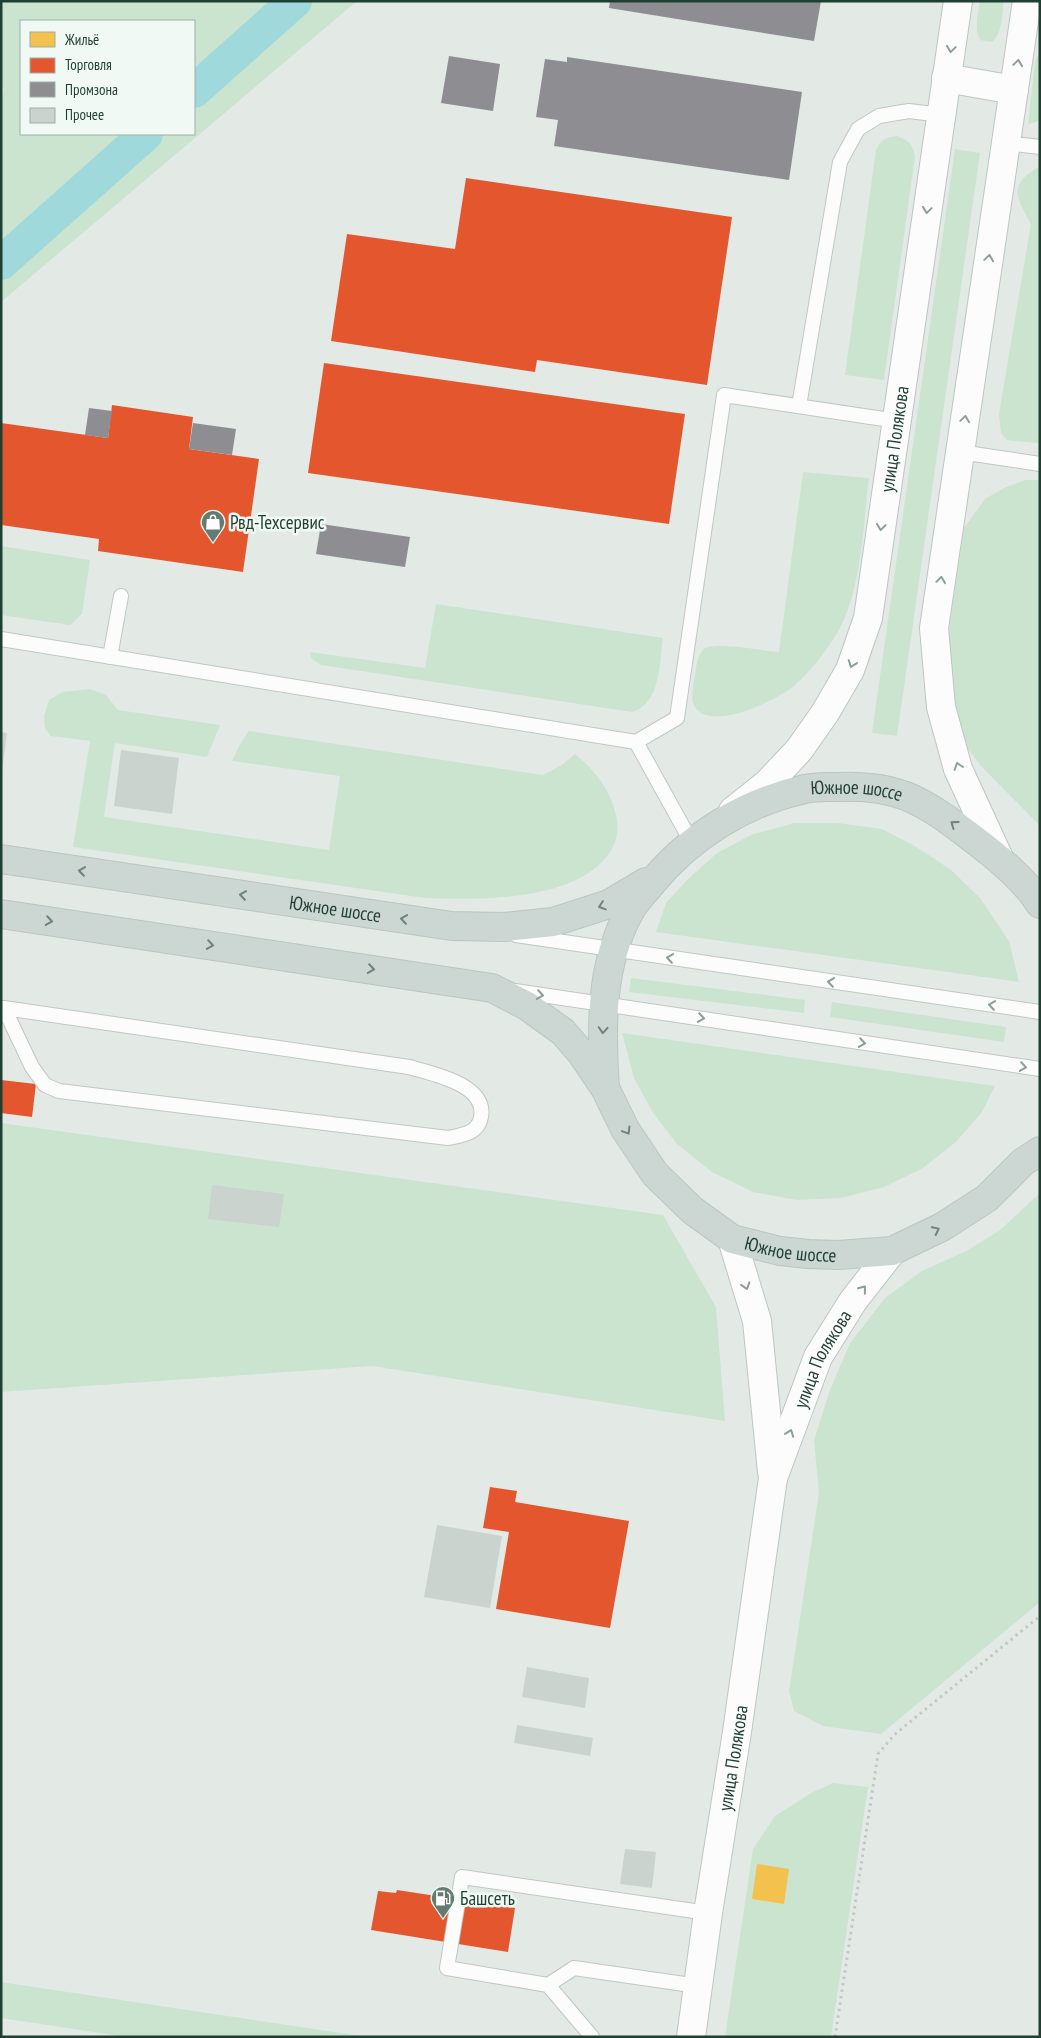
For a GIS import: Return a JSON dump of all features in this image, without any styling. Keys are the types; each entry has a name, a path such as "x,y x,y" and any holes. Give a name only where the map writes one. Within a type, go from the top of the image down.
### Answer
{"main road":[{"name":"улица Полякова","path":"717,825 767,784 799,750 825,713 850,670 868,618 958,1"},
{"path":"999,858 958,768 942,707 934,628 1014,90 1031,36 1027,1"},
{"path":"946,78 1014,90"},
{"name":"Южное шоссе","path":"605,1088 602,1037 604,1004 613,950 630,910 660,874 692,843 717,825 763,801 807,788 859,786 906,796 948,819 999,858 1040,904"},
{"name":"Южное шоссе","path":"1,859 452,926 504,928 553,922 609,904 660,874"},
{"name":"Южное шоссе","path":"1,914 492,988 527,1006 563,1032 582,1054 605,1088 625,1129 655,1174 692,1210 732,1239 780,1251 838,1255 892,1252 942,1227 987,1198 1031,1156 1040,1129"},
{"name":"улица Полякова","path":"732,1239 757,1321 773,1478"},
{"name":"улица Полякова","path":"691,2037 773,1478 818,1357 853,1301 892,1252"}],"lane":[{"path":"799,406 840,162 858,129 879,116 909,111 941,114"},
{"path":"1006,143 1040,147"},
{"path":"1,639 636,742 677,718 724,395 897,421"},
{"path":"960,452 1040,464"},
{"path":"110,657 121,596"},
{"path":"636,742 692,843"},
{"path":"452,926 1040,1012"},
{"path":"492,988 1040,1069"},
{"path":"2,1008 409,1067 447,1079 472,1091 481,1103 481,1118 477,1128 464,1135 448,1138 60,1091 46,1085 32,1067 2,1008"},
{"path":"592,2037 548,1985 447,1968 462,1877 708,1913"},
{"path":"548,1985 574,1968 698,1986"}],"path":[{"path":"835,2037 878,1754 894,1735 1040,1616"}],"green space":[{"path":"1,1 357,1 1,302 1,101 4,89 1,88"},
{"path":"980,1 1004,1 1000,28 992,42 980,40 978,35 977,21"},
{"path":"1040,54 1040,121 1028,124 1035,63 1036,58"},
{"path":"897,136 909,143 913,148 915,156 884,380 845,375 876,150 884,140"},
{"path":"955,149 980,153 897,736 872,733"},
{"path":"1040,166 1040,443 1037,443 1007,440 1001,433 999,414 1031,224 1021,206 1018,192 1019,185 1023,179"},
{"path":"803,472 869,478 857,575 847,613 839,630 819,660 794,686 773,699 742,712 726,716 711,716 700,712 693,703 692,695 698,659 704,649 728,646 779,652"},
{"path":"1025,480 1040,480 1040,826 981,766 968,749 954,724 948,636 964,528 985,499 1004,488"},
{"path":"1,546 90,560 82,614 70,625 1,615"},
{"path":"436,604 663,638 657,681 653,692 649,701 641,708 632,712 321,665 311,658 310,652 425,668"},
{"path":"90,689 106,695 118,710 220,725 207,757 115,743 104,817 329,850 340,776 232,761 249,731 543,775 562,765 575,754 590,768 607,791 618,823 615,840 610,852 595,868 575,881 551,889 525,894 499,898 472,899 425,898 73,847 90,741 51,736 45,729 44,716 49,700 62,692"},
{"path":"794,823 838,823 882,829 913,845 950,869 980,898 1009,941 1019,982 656,932 666,903 688,879 717,853 751,835"},
{"path":"631,978 805,1000 804,1013 629,992"},
{"path":"832,1002 1006,1027 1004,1042 830,1017"},
{"path":"622,1033 995,1086 982,1112 956,1142 923,1168 884,1187 841,1198 797,1200 753,1192 712,1172 677,1144 653,1113 634,1078"},
{"path":"1,1123 663,1215 716,1307 725,1421 372,1366 1,1392"},
{"path":"1040,1193 1040,1602 881,1734 823,1726 794,1711 789,1691 819,1493 814,1440 830,1390 850,1343 885,1298 922,1271 966,1251 999,1231"},
{"path":"833,1783 868,1787 831,2037 725,2037 753,1849 775,1816 811,1793"},
{"path":"1,1982 368,2037 127,2037 1,2018"}],"building: Жильё":[{"path":"757,1864 789,1869 784,1904 752,1899"}],"building: Торговля":[{"path":"466,178 732,217 707,385 537,360 535,372 331,341 347,234 455,249"},
{"path":"324,363 685,414 669,524 308,473"},
{"path":"112,405 193,417 189,449 259,459 243,572 98,551 99,539 1,525 1,423 108,438"},
{"path":"1,1080 36,1084 32,1117 1,1113"},
{"path":"490,1487 517,1491 515,1502 629,1521 610,1628 496,1609 509,1532 483,1528"},
{"name":"Башсеть","path":"397,1890 515,1908 508,1952 371,1930 378,1891 396,1893"}],"building: Промзона":[{"path":"610,1 821,1 814,41 609,8"},
{"path":"449,56 500,64 493,111 441,103"},
{"path":"567,57 802,92 789,180 554,146 558,120 536,117 545,59 567,62"},
{"path":"89,408 112,411 108,438 85,435"},
{"path":"193,423 236,429 232,455 189,449"},
{"path":"321,524 410,537 405,567 316,554"}],"building: Прочее":[{"path":"1,732 7,733 2,771 1,771"},
{"path":"121,750 179,758 172,814 114,806"},
{"path":"212,1185 284,1194 279,1227 208,1219"},
{"path":"437,1525 502,1536 490,1608 424,1597"},
{"path":"527,1667 589,1678 585,1708 522,1697"},
{"path":"517,1725 593,1738 590,1756 514,1743"},
{"path":"625,1849 656,1852 652,1888 620,1884"}],"waterway":[{"path":"195,90 295,1"},
{"path":"1,263 145,135"}],"place":[{"name":"Рвд-Техсервис","path":"213,543"},
{"name":"Башсеть","path":"443,1919"}]}
